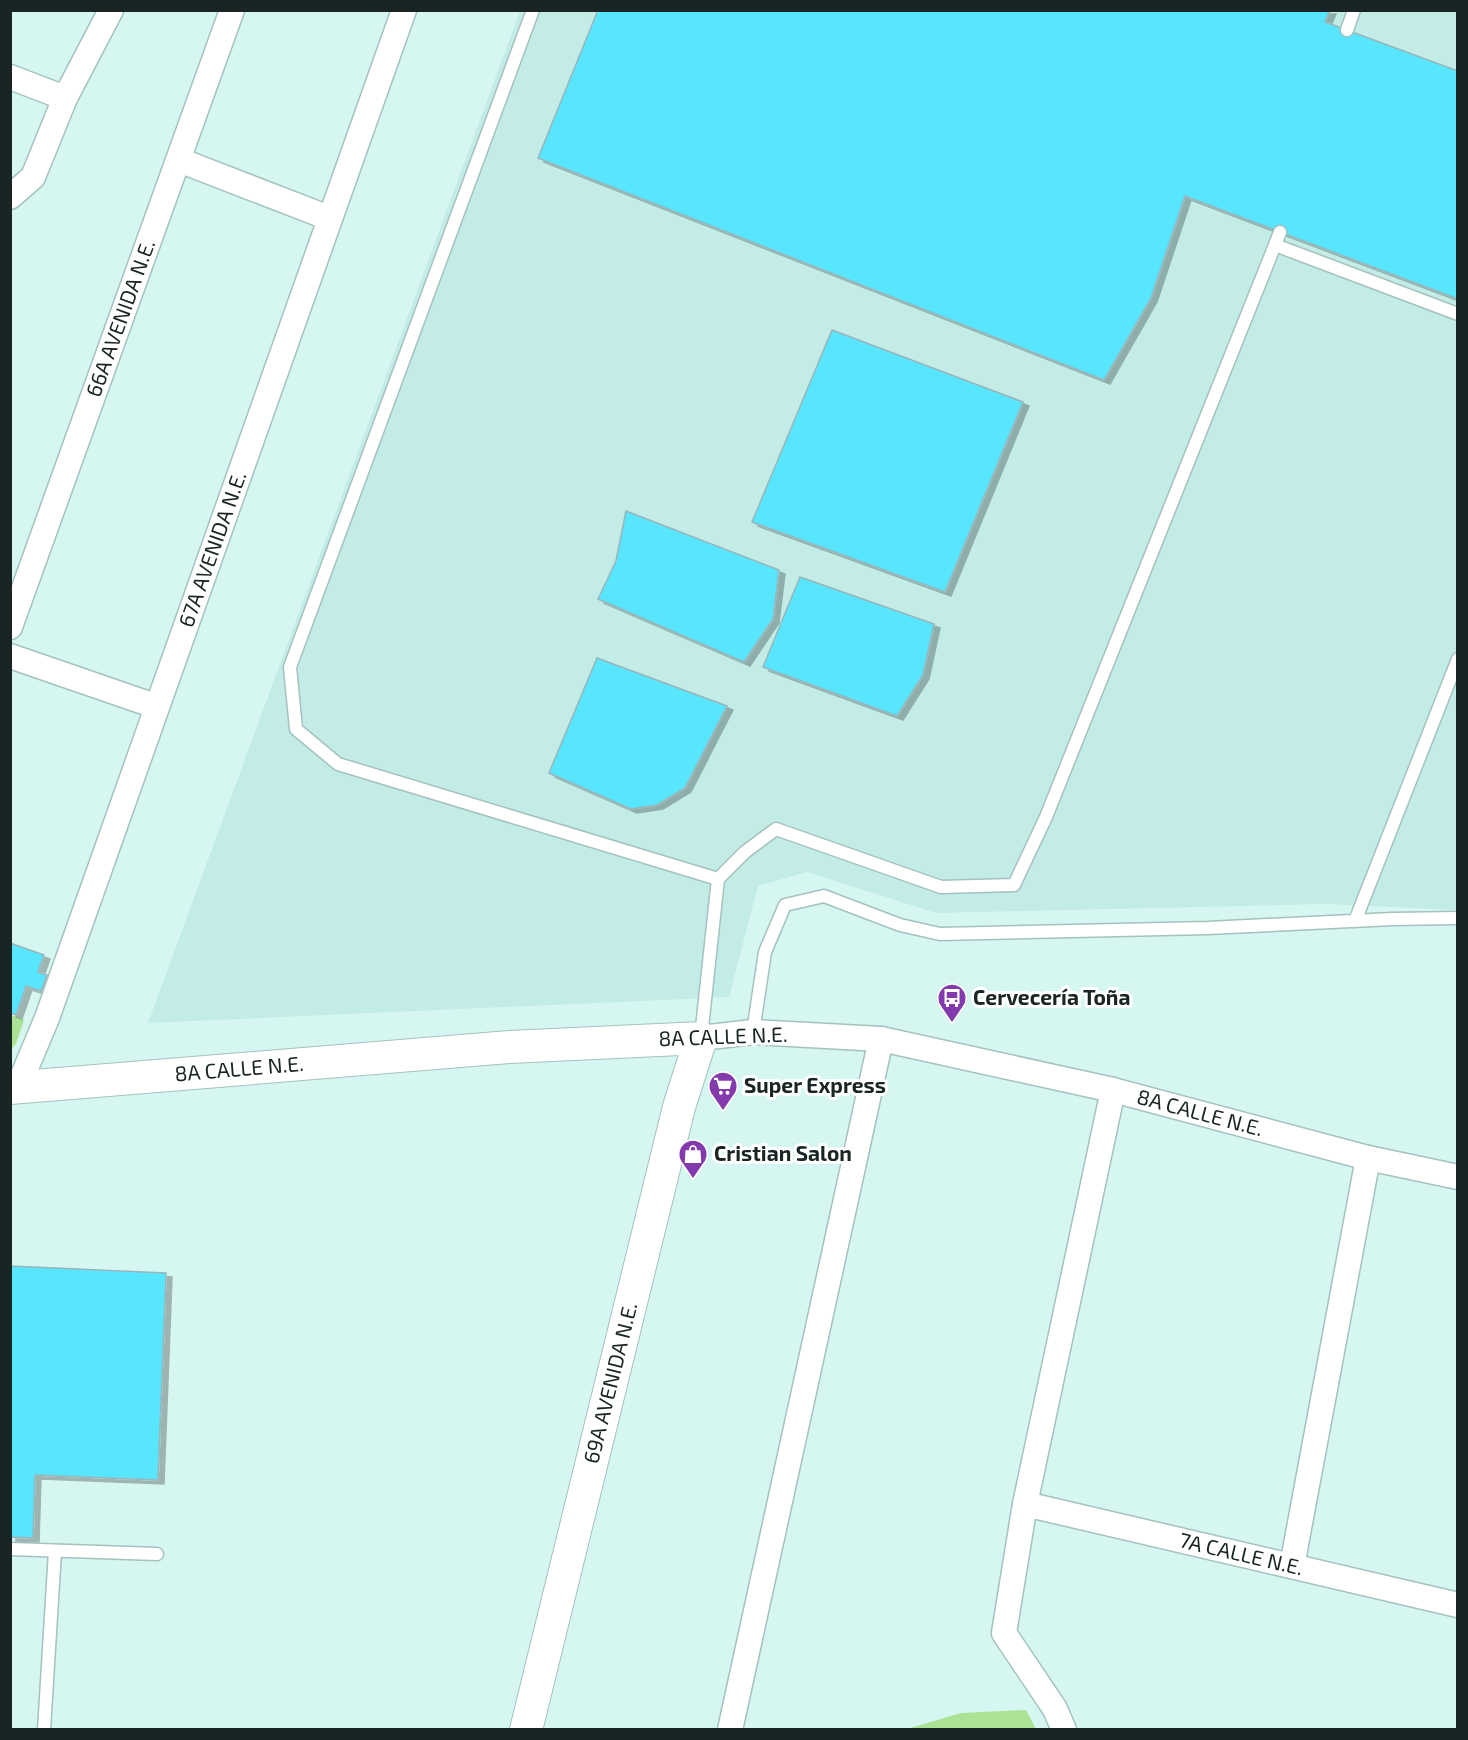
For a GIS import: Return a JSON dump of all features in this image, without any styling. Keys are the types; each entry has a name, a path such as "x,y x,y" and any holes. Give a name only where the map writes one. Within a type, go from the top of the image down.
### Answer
{"street":[{"path":"10,197 33,177 65,98 111,10"},
{"name":"66A AVENIDA N.E.","path":"10,627 232,10"},
{"name":"67A AVENIDA N.E.","path":"14,1088 47,1018 404,10"},
{"path":"10,77 65,98"},
{"path":"179,160 329,218"},
{"path":"10,656 156,706"},
{"name":"8A CALLE N.E.","path":"14,1088 510,1047 701,1038 753,1032 880,1039 1113,1090 1368,1158 1458,1177"},
{"name":"69A AVENIDA N.E.","path":"526,1730 679,1107 701,1038"},
{"path":"730,1730 880,1039"},
{"path":"1064,1730 1055,1709 1004,1633 1025,1504 1113,1090"},
{"path":"1292,1566 1368,1158"},
{"name":"7A CALLE N.E.","path":"1025,1504 1458,1605"}],"lane":[{"path":"533,10 290,668 296,729 338,764 718,879"},
{"path":"1347,30 1354,10"},
{"path":"701,1038 718,879 745,852 776,829 941,887 1014,885 1046,817 1280,232"},
{"path":"1275,245 1458,314"},
{"path":"1355,921 1458,659"},
{"path":"753,1032 765,952 785,905 824,896 900,925 940,934 1208,928 1458,918"},
{"path":"10,1549 157,1554"},
{"path":"44,1730 55,1551"}],"shaded area":[{"path":"520,11 1457,11 1457,910 1326,904 936,913 807,872 758,886 729,997 148,1023"}],"green space":[{"path":"11,1015 24,1020 16,1044 11,1049"},
{"path":"1026,1710 1036,1729 907,1729 961,1713"}],"building":[{"path":"598,10 1330,10 1325,22 1458,71 1458,299 1185,196 1151,298 1104,380 538,158"},
{"path":"832,330 1023,402 945,592 752,522"},
{"path":"626,511 779,570 773,619 744,662 598,599 616,561"},
{"path":"800,577 934,624 923,675 897,716 763,667"},
{"path":"597,658 727,706 685,788 657,805 631,809 549,773"},
{"path":"10,943 44,955 38,972 47,975 41,991 26,986 16,1015 10,1013"},
{"path":"10,1266 166,1273 158,1480 35,1475 33,1538 10,1537"}],"place":[{"name":"Cervecería Toña","path":"952,1024"},
{"name":"Super Express","path":"723,1112"},
{"name":"Cristian Salon","path":"693,1180"}]}
